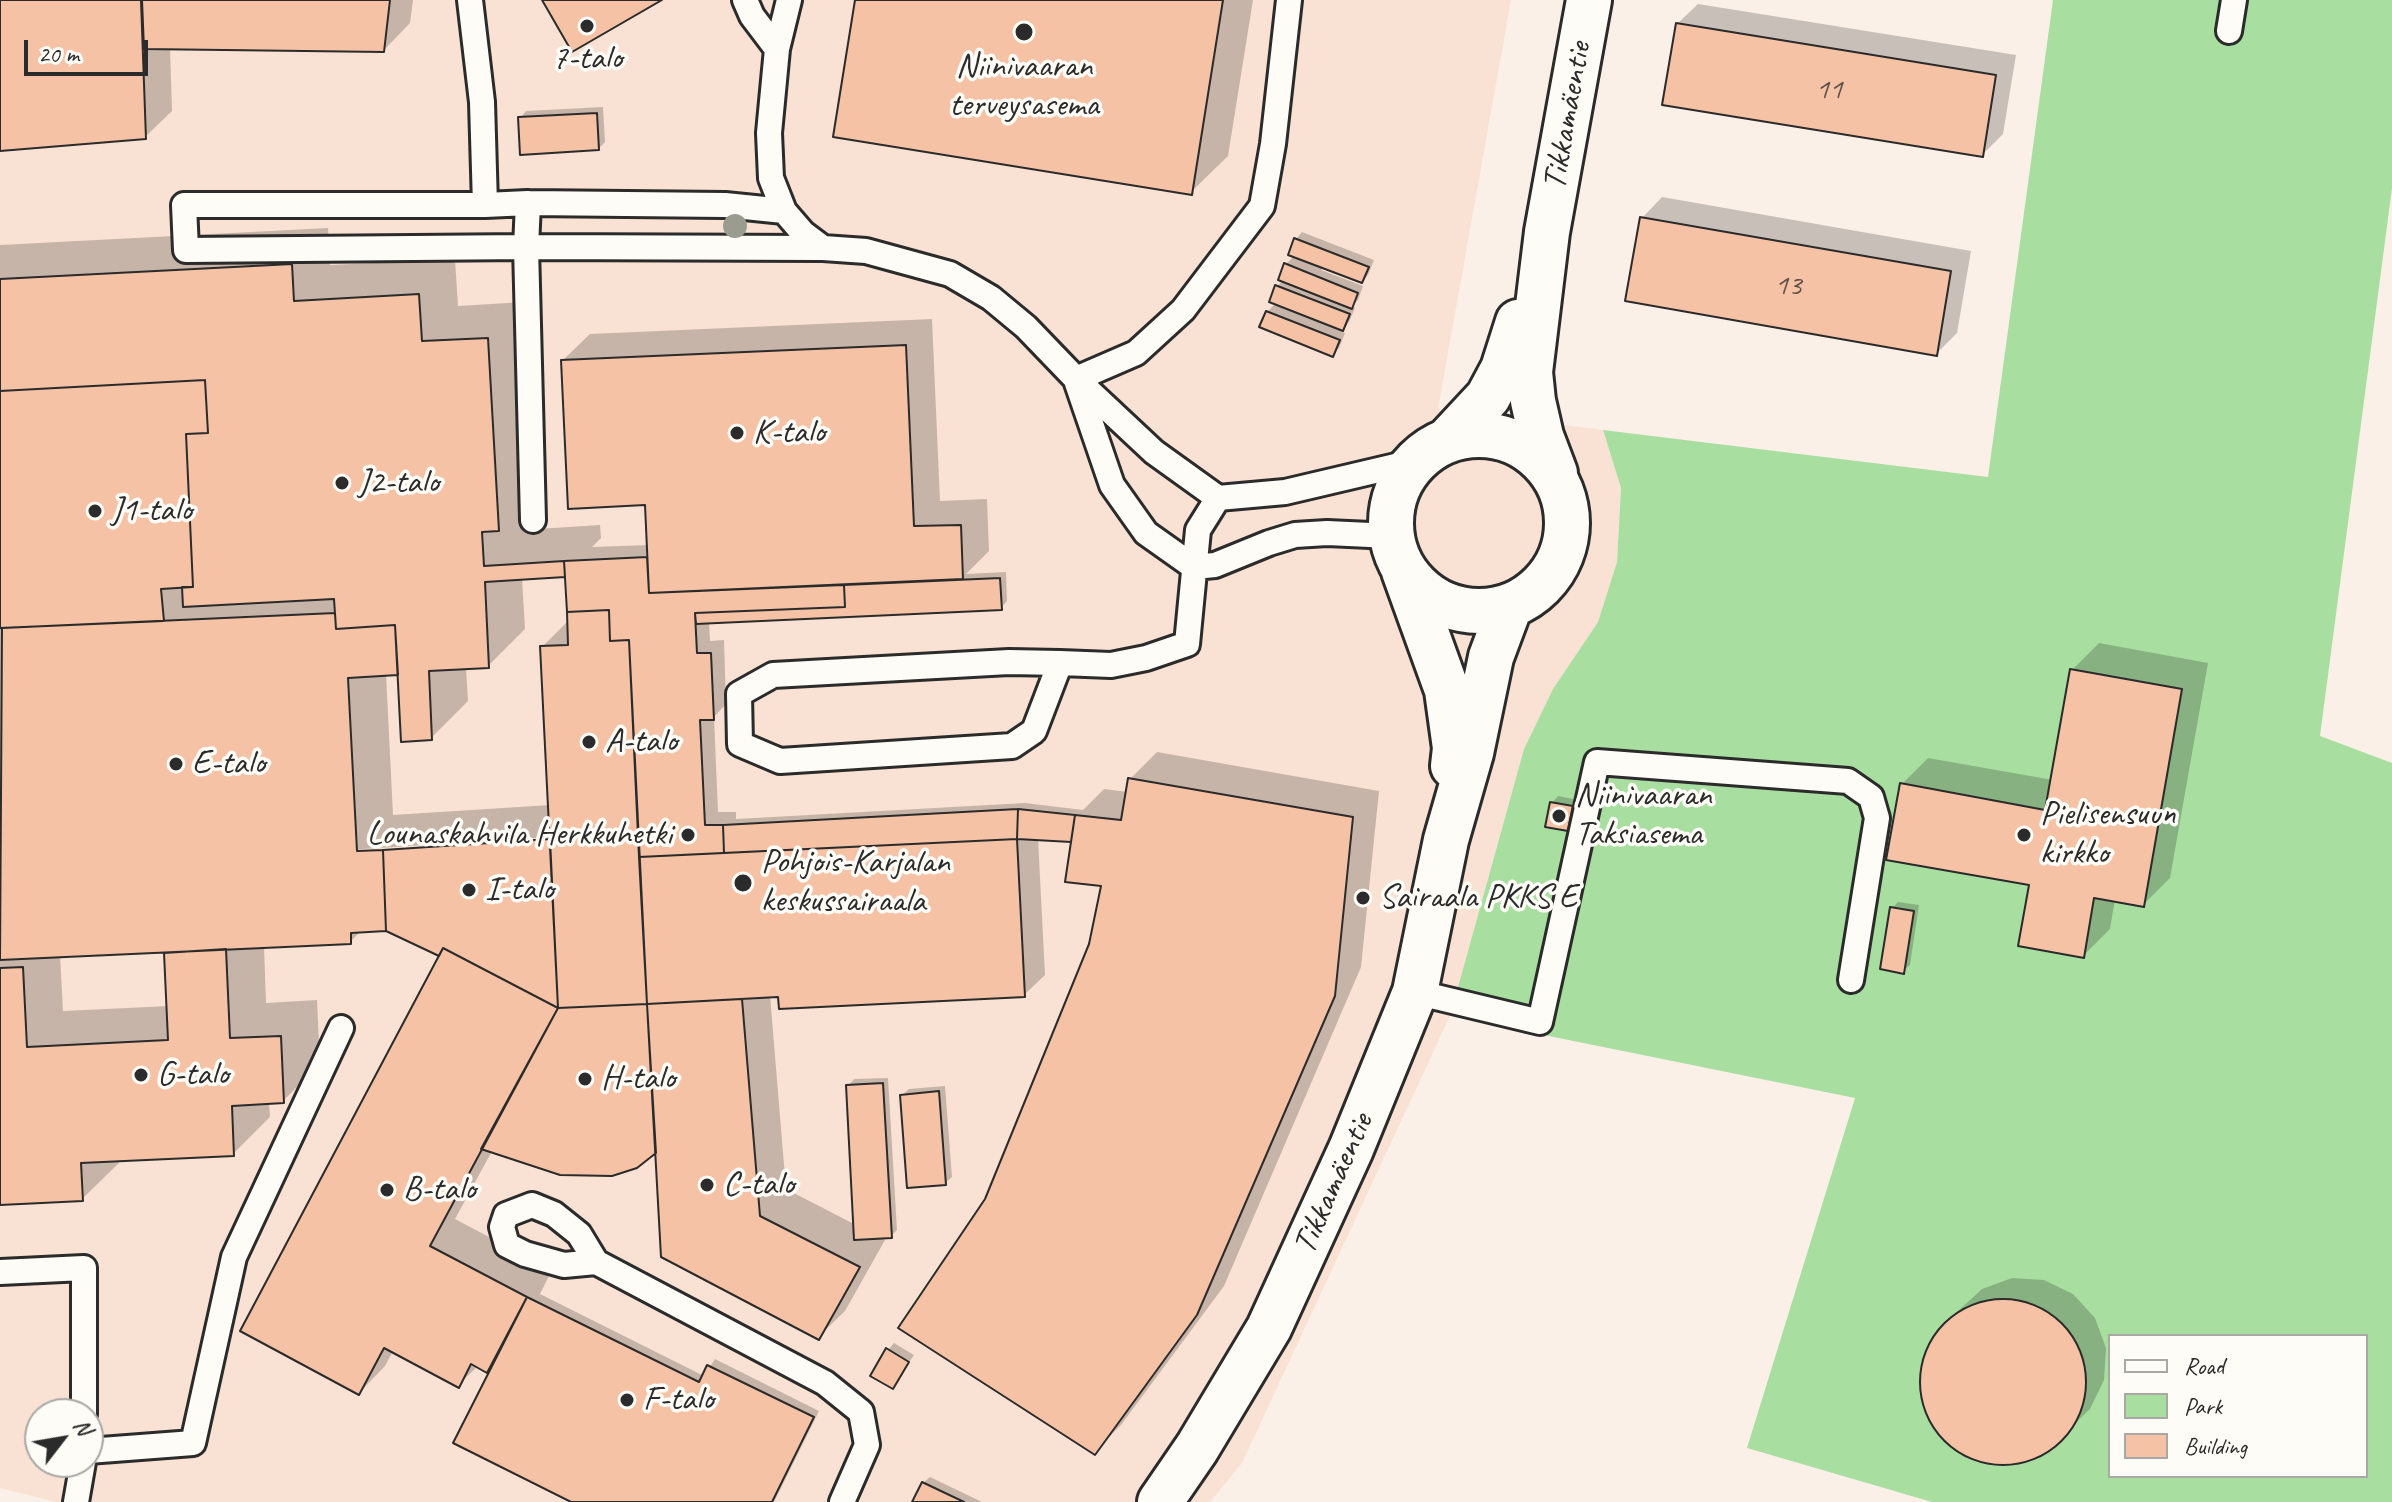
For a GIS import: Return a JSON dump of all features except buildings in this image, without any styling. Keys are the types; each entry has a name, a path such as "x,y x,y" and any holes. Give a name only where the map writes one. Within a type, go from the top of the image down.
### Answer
{"street":[{"name":"Tikkamäentie","path":"1559,484 1541,436 1530,372 1547,232 1589,0"},
{"name":"Tikkamäentie","path":"1432,451 1488,397 1503,369 1547,232"},
{"path":"1473,435 1498,437 1523,446 1544,463 1559,484 1567,512 1565,542 1555,569 1536,591 1510,606 1478,611 1446,604 1418,586 1396,548 1392,516 1396,495 1404,477 1432,451 1473,435"},
{"name":"Tikkamäentie","path":"1396,548 1447,690 1455,748 1446,840"},
{"name":"Tikkamäentie","path":"1160,1502 1197,1448 1269,1328 1351,1149 1415,992 1446,840 1471,753 1491,657 1510,606"}],"lane":[{"path":"470,0 482,102 485,205"},
{"path":"745,0 752,16 777,49"},
{"path":"789,0 777,49 769,133 771,178 784,211 803,233 823,248"},
{"path":"1076,379 1136,353 1183,310 1262,206 1273,144 1289,0"},
{"path":"2229,31 2234,0"},
{"path":"528,203 526,247 533,520"},
{"path":"784,211 725,205 528,203 184,205 186,250 823,248 866,251 950,274 991,298 1026,327 1154,452 1218,498 1285,492 1432,451"},
{"path":"1076,379 1112,485 1146,533 1194,567 1215,565 1295,535 1327,533 1396,548"},
{"path":"1060,663 1034,731 1012,746 780,761 740,744 739,694 773,675 1009,662 1060,663 1111,665 1146,658 1187,644 1198,530 1218,498"},
{"path":"1415,992 1540,1022 1597,762 1848,781 1871,797 1877,818 1851,980"},
{"path":"104,1450 193,1443 234,1257 341,1028"},
{"path":"596,1262 825,1383 861,1412 867,1445 842,1502"},
{"path":"0,1272 84,1268 84,1398"},
{"path":"76,1502 80,1478"}],"shaded area":[{"name":"Pohjois-Karjalan keskussairaala","path":"0,0 1511,0 1438,409 1603,430 1621,488 1617,562 1598,622 1553,689 1524,749 1450,1016 1242,1463 1210,1502 56,1502 0,1488"}],"green space":[{"path":"2053,0 2392,0 2392,188 2320,736 2392,763 2392,1502 1932,1502 1747,1448 1855,1098 1450,1016 1524,749 1553,689 1598,622 1617,562 1621,488 1603,430 1988,477"}],"place":[{"name":"7-talo","path":"587,26"},
{"name":"Niinivaaran terveysasema","path":"1024,32"},
{"name":"K-talo","path":"737,433"},
{"name":"J2-talo","path":"342,483"},
{"name":"J1-talo","path":"95,511"},
{"name":"A-talo","path":"589,742"},
{"name":"E-talo","path":"176,764"},
{"name":"Niinivaaran Taksiasema","path":"1559,816"},
{"name":"Lounaskahvila Herkkuhetki","path":"688,835"},
{"name":"Pielisensuun kirkko","path":"2024,835"},
{"name":"Pohjois-Karjalan keskussairaala","path":"743,883"},
{"name":"I-talo","path":"469,890"},
{"name":"Sairaala PKKS E","path":"1363,898"},
{"name":"G-talo","path":"141,1075"},
{"name":"H-talo","path":"585,1079"},
{"name":"C-talo","path":"707,1185"},
{"name":"B-talo","path":"387,1190"},
{"name":"F-talo","path":"627,1400"}]}
